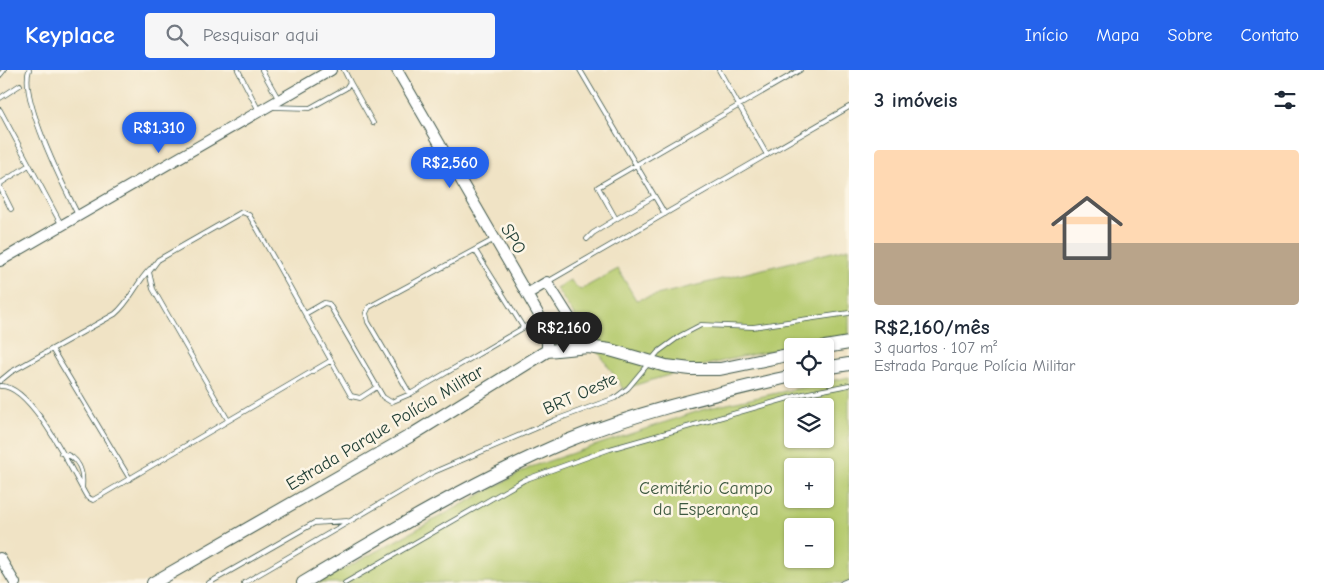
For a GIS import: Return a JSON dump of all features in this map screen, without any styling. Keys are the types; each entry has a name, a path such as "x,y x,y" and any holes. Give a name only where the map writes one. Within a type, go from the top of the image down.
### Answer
{"main road":[{"path":"834,345 849,342"},
{"name":"Estrada Parque Polícia Militar","path":"153,583 410,436 547,351 588,347 632,354 666,366 691,369 720,369 784,356"},
{"path":"303,583 476,484 568,441 661,408 784,378"},
{"path":"162,583 171,572"}],"street":[{"path":"0,261 78,214 331,70"},
{"name":"SPO","path":"396,70 547,329"},
{"path":"527,294 547,282 588,347"},
{"path":"547,329 565,341 579,334"},
{"path":"547,329 547,351"},
{"path":"0,558 15,583"}],"lane":[{"path":"0,75 4,70"},
{"path":"28,70 26,77 47,152 78,214"},
{"path":"238,70 264,109 310,108 346,88 350,82"},
{"path":"262,70 279,100"},
{"path":"344,70 373,123"},
{"path":"580,70 653,197 665,214"},
{"path":"719,70 767,155"},
{"path":"616,219 598,187 800,70"},
{"path":"0,98 20,85"},
{"path":"547,282 849,107"},
{"path":"0,110 61,224"},
{"path":"11,209 0,187 1,183 29,165"},
{"path":"587,239 592,234 653,197"},
{"path":"0,381 122,308 128,302 134,287 158,260 242,212 246,213 352,397 360,398 376,387"},
{"path":"410,394 368,322 367,311 369,307 494,239"},
{"path":"476,250 523,327"},
{"path":"151,267 149,277 153,289 228,420"},
{"path":"305,314 324,303 329,304 376,387 389,402 410,394 540,318"},
{"name":"BRT Oeste","path":"244,583 434,472 555,420 615,398 628,388 658,352 680,336 701,325 753,327 849,312"},
{"path":"52,349 130,479"},
{"path":"0,386 10,387 27,400 88,498 95,499 330,361"},
{"path":"345,583 524,480 610,449 803,394 849,385"},
{"path":"61,452 71,456 80,466 83,478 82,488"},
{"name":"BRT Oeste","path":"209,583 314,523 350,521"},
{"path":"842,583 849,580"}],"green space":[{"path":"849,248 849,339 834,341 834,338 784,338 784,348 734,358 623,389 556,288 570,280 580,290 618,269 636,300"},
{"name":"Cemitério Campo da Esperança","path":"849,377 849,583 318,583 531,467 705,409 800,388 834,388 834,380"}]}
